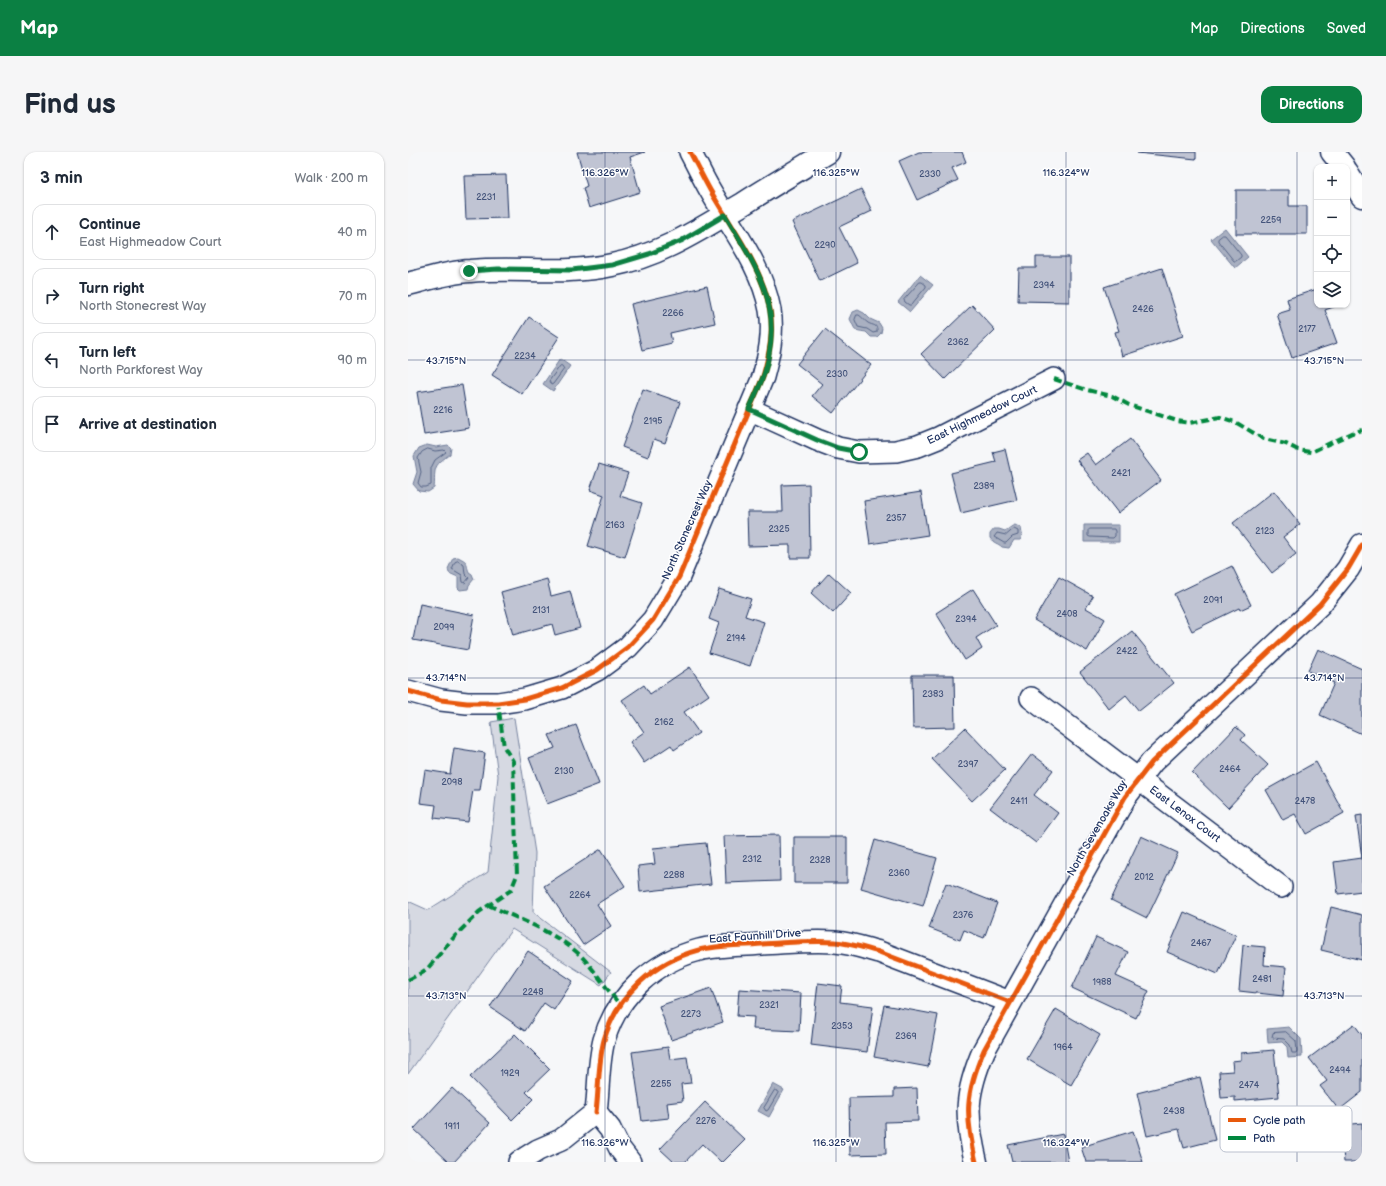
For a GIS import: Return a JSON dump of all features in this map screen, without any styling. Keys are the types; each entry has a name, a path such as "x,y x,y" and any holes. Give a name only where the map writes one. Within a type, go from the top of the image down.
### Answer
{"street":[{"name":"North Stonecrest Way","path":"408,691 441,700 467,703 498,703 525,699 562,688 597,670 628,647 653,620 679,577 763,377 769,355 772,333 766,290 757,270 710,190 690,152"},
{"path":"408,284 439,276 469,271 498,269 572,270 612,265 649,254 681,241 828,152"},
{"path":"1332,152 1342,164"},
{"path":"1350,177 1362,196"},
{"name":"East Highmeadow Court","path":"749,409 838,448 859,452 896,451 918,446 938,438 1054,379"},
{"name":"North Sevenoaks Way","path":"976,1162 970,1135 968,1113 970,1091 975,1070 1010,1002 1126,797 1152,762 1320,604 1348,569 1362,546"},
{"name":"East Lenox Court","path":"1031,698 1281,887"},
{"name":"East Faunhill Drive","path":"596,1112 600,1062 605,1039 613,1018 625,999 640,982 658,968 678,957 700,950 722,947 836,942 879,952 1010,1002"},
{"path":"519,1162 538,1150 560,1140 596,1112 610,1129 620,1149 630,1162"}],"shaded area":[{"path":"514,718 535,853 533,912 611,972 601,985 512,929 408,1074 408,901 428,910 488,872 498,776 491,722"}],"water":[{"path":"1225,228 1248,257 1235,268 1211,239"},
{"path":"920,275 933,285 910,312 898,302"},
{"path":"858,310 870,319 879,323 882,328 881,333 877,337 871,337 866,332 854,328 850,319 853,312"},
{"path":"560,359 570,366 553,391 543,384"},
{"path":"427,445 436,447 448,445 451,448 450,454 437,466 434,488 428,492 419,491 413,484 417,472 414,456 419,448"},
{"path":"1015,525 1021,528 1021,540 1014,540 1009,548 1002,547 990,538 990,534 994,529 1005,531"},
{"path":"1084,525 1119,525 1119,542 1084,542"},
{"path":"458,557 466,562 469,572 472,574 474,579 469,585 468,589 460,590 458,588 458,577 449,573 448,569 453,558"},
{"path":"1289,1027 1301,1039 1302,1057 1288,1058 1287,1047 1282,1042 1268,1043 1267,1029"},
{"path":"773,1084 784,1090 769,1117 758,1111"}],"building":[{"path":"577,152 645,152 630,157 640,192 589,208 583,188 587,186"},
{"path":"919,152 962,152 966,162 952,168 958,180 917,200 899,161"},
{"path":"1196,152 1196,159 1137,153"},
{"path":"506,175 508,218 466,219 464,176"},
{"path":"861,189 872,211 839,227 857,263 820,281 792,222"},
{"path":"1236,190 1289,190 1289,206 1307,206 1307,234 1236,234"},
{"path":"1036,257 1069,257 1069,302 1018,301 1019,268 1036,268"},
{"path":"1162,268 1183,336 1122,356 1115,332 1119,331 1104,287"},
{"path":"707,286 715,323 670,333 672,343 642,350 631,304"},
{"path":"1314,290 1314,308 1331,308 1325,310 1337,343 1292,358 1277,314 1290,310 1287,299"},
{"path":"972,305 995,330 945,379 921,354"},
{"path":"529,317 559,337 522,394 492,375"},
{"path":"825,329 871,365 833,413 812,396 822,384 797,364"},
{"path":"462,385 469,428 424,435 417,392"},
{"path":"643,389 680,402 665,443 654,439 648,457 622,447"},
{"path":"1130,439 1161,480 1118,513 1077,460 1087,453 1096,465"},
{"path":"1005,449 1017,500 961,513 951,473 996,462 993,452"},
{"path":"599,464 628,473 620,496 642,503 625,557 588,546 604,495 590,490"},
{"path":"809,484 810,558 790,558 790,545 748,546 747,512 783,512 782,485"},
{"path":"1274,491 1300,524 1283,537 1296,554 1272,573 1233,523"},
{"path":"921,492 928,535 870,544 864,501"},
{"path":"1232,566 1251,605 1240,610 1239,608 1192,631 1174,594"},
{"path":"829,573 851,593 833,613 811,593"},
{"path":"1059,577 1093,596 1086,608 1105,619 1087,651 1034,620"},
{"path":"547,579 551,596 570,591 580,628 555,635 552,624 513,635 501,592"},
{"path":"719,589 751,599 745,616 764,622 750,666 709,653 719,623 709,619"},
{"path":"973,589 996,625 976,638 982,649 965,660 936,613"},
{"path":"420,604 474,615 468,650 413,640"},
{"path":"1132,631 1174,683 1139,711 1126,695 1109,709 1080,672"},
{"path":"1318,649 1362,669 1362,734 1320,715 1334,683 1308,671"},
{"path":"690,667 709,695 684,712 699,733 674,750 671,745 644,763 630,742 644,732 622,700 644,685 650,694"},
{"path":"912,675 954,675 955,727 913,728"},
{"path":"576,725 599,784 547,804 529,758 555,748 549,735"},
{"path":"1236,727 1245,735 1241,740 1268,765 1228,808 1192,773"},
{"path":"965,728 1005,770 972,801 932,759"},
{"path":"454,748 485,753 480,790 473,790 468,822 434,818 436,805 420,803 425,770 450,774"},
{"path":"1032,754 1053,770 1034,795 1058,813 1036,843 990,808"},
{"path":"1316,762 1344,813 1306,834 1295,814 1283,820 1266,790"},
{"path":"1362,815 1362,858 1356,816"},
{"path":"779,835 780,881 726,883 724,836"},
{"path":"1141,836 1178,853 1147,918 1111,900"},
{"path":"794,837 847,837 847,883 794,883"},
{"path":"875,840 937,858 923,906 861,888"},
{"path":"706,843 711,884 640,892 638,866 655,864 653,848"},
{"path":"601,849 625,886 597,904 611,926 583,945 544,886"},
{"path":"1362,858 1362,891 1338,894 1334,862"},
{"path":"946,883 997,903 984,938 964,930 960,940 929,928"},
{"path":"1331,907 1362,915 1362,960 1321,950"},
{"path":"1184,912 1236,935 1218,974 1167,952"},
{"path":"1096,937 1128,952 1116,976 1149,991 1136,1018 1072,988"},
{"path":"1243,945 1265,947 1264,965 1286,967 1283,996 1239,991"},
{"path":"528,951 573,981 554,1010 544,1003 525,1031 490,1007"},
{"path":"818,983 842,986 840,1002 873,1006 867,1052 811,1045"},
{"path":"711,988 723,1022 671,1040 659,1006"},
{"path":"739,989 801,993 799,1031 753,1029 754,1017 737,1016"},
{"path":"884,1005 938,1015 928,1067 874,1057"},
{"path":"1056,1009 1100,1035 1071,1085 1027,1059"},
{"path":"1354,1024 1362,1035 1362,1092 1344,1106 1336,1106 1320,1086 1327,1081 1309,1058"},
{"path":"515,1034 550,1069 526,1092 533,1099 512,1120 470,1077"},
{"path":"668,1047 670,1059 687,1057 691,1083 681,1084 683,1101 667,1103 669,1118 642,1121 632,1052"},
{"path":"1274,1050 1279,1097 1235,1101 1235,1097 1221,1098 1219,1072 1233,1071 1232,1061 1241,1060 1241,1053"},
{"path":"1200,1077 1215,1140 1184,1148 1179,1129 1147,1136 1137,1093"},
{"path":"452,1088 490,1123 454,1162 449,1162 414,1129"},
{"path":"917,1088 918,1121 885,1122 886,1154 850,1155 849,1098 894,1097 894,1089"},
{"path":"705,1102 745,1140 723,1162 721,1162 702,1144 685,1162 674,1162 660,1149"},
{"path":"1362,1123 1362,1162 1344,1162 1343,1152 1352,1152 1352,1124"},
{"path":"1133,1131 1143,1162 1086,1162 1081,1147"},
{"path":"1063,1134 1068,1162 1012,1162 1008,1145"}],"marked path":[{"path":"1054,379 1087,390 1112,396 1129,405 1177,421 1189,423 1220,417 1235,422 1264,439 1286,444 1298,450 1311,452 1352,433 1362,430"},
{"path":"408,980 428,968 455,936 479,912 511,890 517,875 513,761 504,747 498,703"},
{"path":"488,905 548,933 570,947 580,955 621,1006"}],"cycle path":[{"path":"408,691 441,700 467,703 498,703 525,699 562,688 597,670 628,647 653,620 679,577 763,377 771,336 770,310 760,278 745,248 710,190 690,152"},
{"path":"976,1162 970,1131 969,1105 973,1080 984,1050 1125,797 1152,762 1320,604 1348,569 1362,545"},
{"path":"596,1112 602,1049 610,1024 618,1009 628,995 653,972 683,955 699,950 722,946 798,942 826,941 846,943 879,952 1010,1002"}],"route":[{"path":"469,271 498,269 572,270 612,265 649,254 681,241 725,215 757,270 766,290 770,311 772,333 769,355 763,377 749,409 817,440 838,448 859,452"}]}
